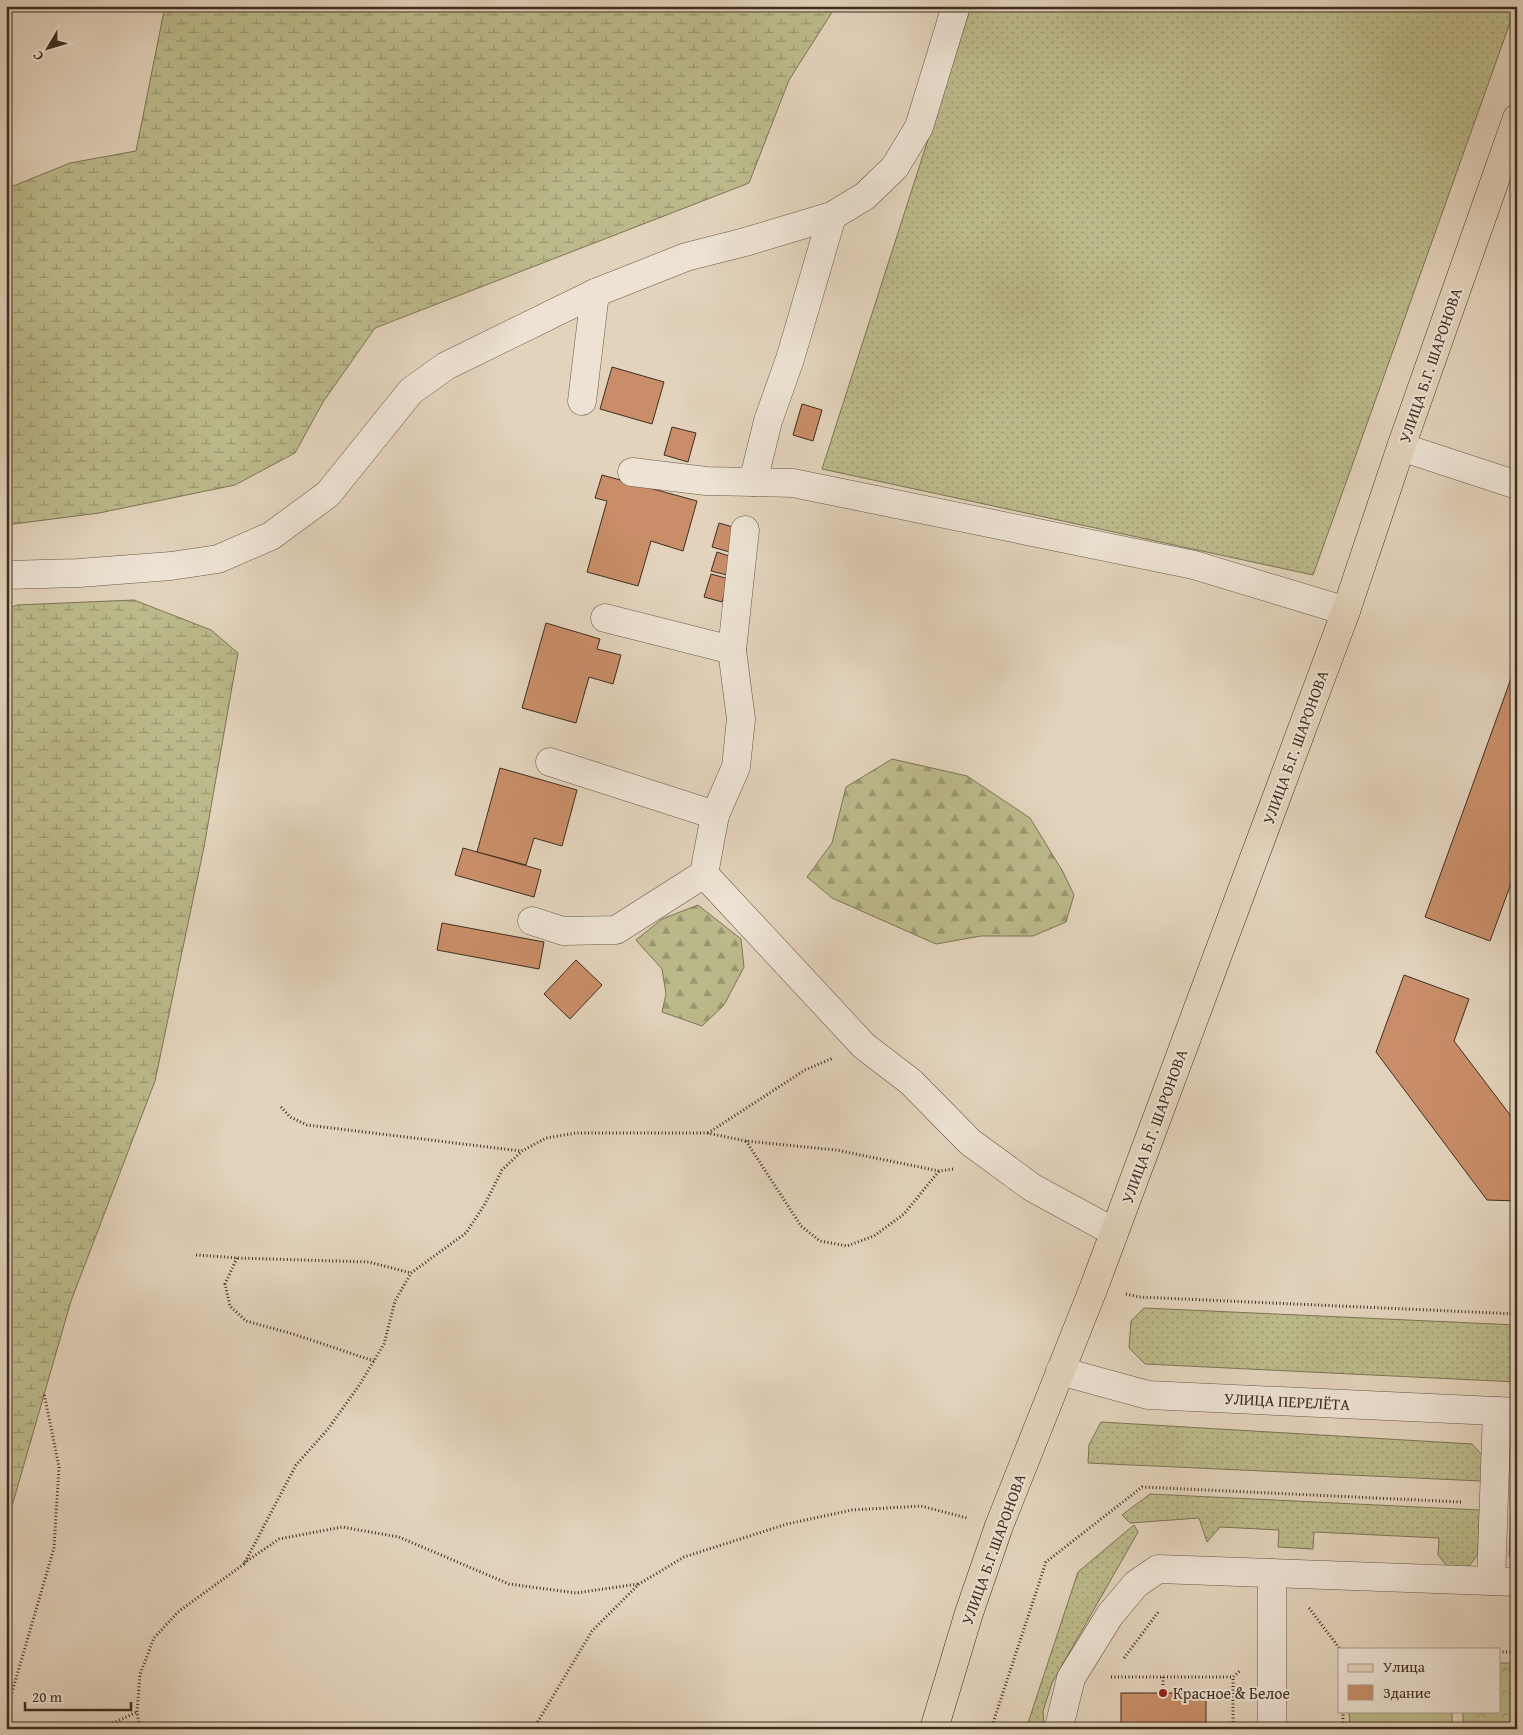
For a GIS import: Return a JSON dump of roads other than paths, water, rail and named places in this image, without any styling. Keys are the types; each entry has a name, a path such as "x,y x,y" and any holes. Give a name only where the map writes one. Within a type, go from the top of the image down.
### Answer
{"main road":[{"name":"УЛИЦА Б.Г. ШАРОНОВА","path":"1060,1371 1114,1232 1346,611 1400,447 1517,118"},
{"name":"УЛИЦА Б.Г.ШАРОНОВА","path":"934,1729 969,1613 999,1526 1060,1371"}],"street":[{"path":"6,575 79,574 171,566 218,559 271,536 328,494 411,391 446,366 595,292 686,257 745,242 832,216 866,196 895,167 918,127 956,6"},
{"path":"753,482 768,421 790,360 832,216"},
{"path":"582,401 595,292"},
{"path":"1400,447 1517,485"},
{"path":"632,472 706,481 793,482 1194,565 1346,611"},
{"path":"532,921 564,931 616,930 704,874 715,815 736,767 742,719 732,650 745,530"},
{"path":"606,618 732,650"},
{"path":"550,762 715,815"},
{"path":"704,874 864,1046 911,1082 970,1142 1033,1188 1114,1232"},
{"name":"УЛИЦА ПЕРЕЛЁТА","path":"1060,1371 1148,1395 1507,1411"},
{"path":"1060,1729 1071,1678 1110,1615 1136,1584 1158,1569 1504,1582 1493,1503 1507,1411"},
{"path":"1272,1573 1272,1729"}],"place":[{"name":"Красное & Белое","path":"1163,1693"}]}
